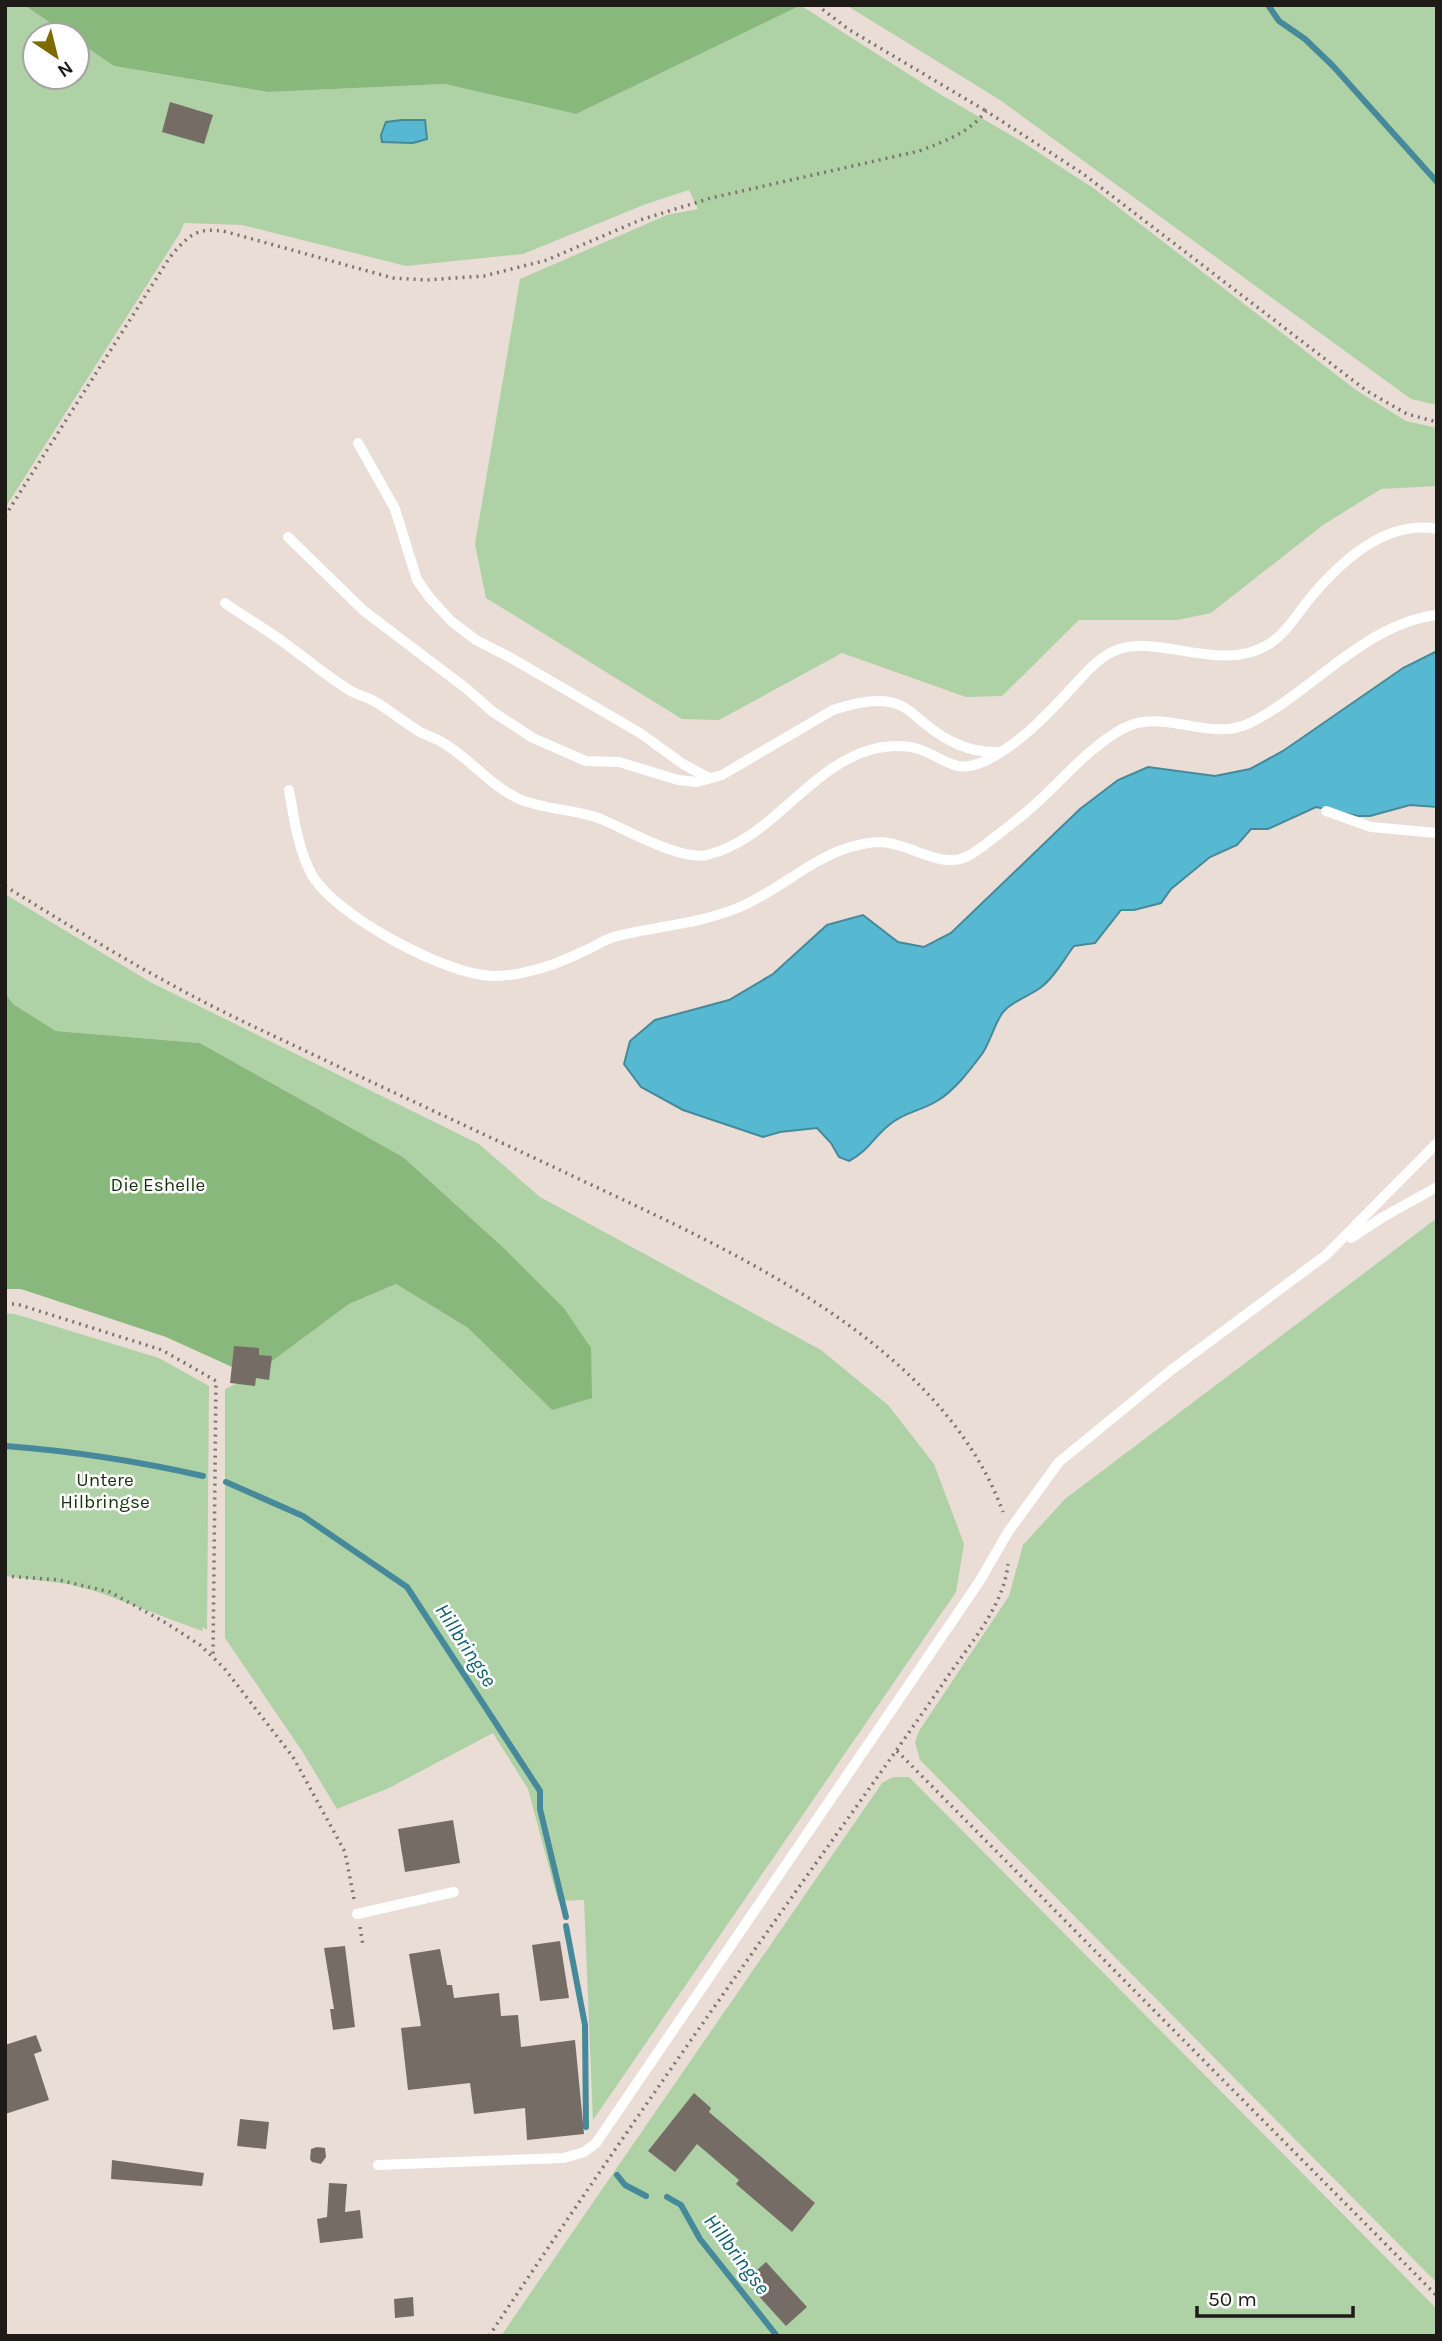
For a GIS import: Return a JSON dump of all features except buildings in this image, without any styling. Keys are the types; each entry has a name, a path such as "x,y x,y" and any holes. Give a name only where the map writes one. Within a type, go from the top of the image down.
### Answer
{"lane":[{"path":"358,443 395,509 417,580 452,621 476,640 631,728 683,764 709,778"},
{"path":"225,603 346,688 375,702 421,733 444,743 517,798 539,806 599,818 647,841 685,855 705,856 735,844 770,820 818,778 838,765 876,748 912,747 959,768 982,762 1019,740 1087,672 1112,652 1144,646 1210,656 1257,650 1270,644 1330,575 1355,553 1391,534 1437,529"},
{"path":"288,537 364,611 493,712 533,738 586,761 619,762 678,780 697,782 722,775 833,709 863,703 895,703 911,711 955,744 973,750 1001,752"},
{"path":"289,790 302,851 313,877 338,902 373,929 450,967 491,976 525,973 582,952 608,939 640,930 707,918 742,906 807,866 848,848 880,842 915,849 940,860 953,861 967,857 1032,807 1077,764 1125,728 1145,721 1212,731 1228,730 1246,724 1286,700 1376,637 1396,626 1437,615"},
{"path":"1326,811 1371,827 1437,833"},
{"path":"1326,1255 1437,1143"},
{"path":"378,2165 564,2158 584,2152 596,2143 971,1593 1008,1532 1059,1462 1170,1371 1326,1255 1382,1217 1437,1187"},
{"path":"357,1914 454,1892"}],"path":[{"path":"817,5 848,29 986,111 1082,173 1367,391 1401,411 1437,422"},
{"path":"5,516 170,257 183,241 200,231 227,232 393,278 426,280 484,276 547,260 640,220 711,198 919,150 951,138 972,126 986,111"},
{"path":"5,886 171,986 634,1205 728,1253 844,1321 913,1378 953,1420 993,1485 1010,1545 1008,1572 989,1616 489,2336"},
{"path":"5,1304 17,1304 162,1350 216,1381 213,1657"},
{"path":"5,1576 59,1580 110,1592 166,1623 213,1657 293,1757 345,1852 363,1946"},
{"path":"897,1751 1437,2296"}],"green space":[{"path":"5,5 24,5 47,21 21,21 21,91 91,91 91,50 114,66 268,92 445,84 575,114 800,5 1096,190 1356,390 1406,421 1437,428 1437,486 1381,489 1323,525 1211,613 1177,620 1079,620 1002,696 966,697 842,653 719,720 682,719 486,598 475,544 520,279 667,215 698,209 689,190 646,204 523,254 406,266 242,225 184,223 5,508"},
{"path":"24,5 801,5 576,114 445,84 268,92 114,66 91,50 91,21 47,21"},
{"path":"846,5 1437,5 1437,405 1411,399 1000,100"},
{"path":"5,894 150,982 479,1144 540,1197 821,1350 888,1405 934,1464 964,1544 956,1592 593,2120 584,1900 558,1901 528,1789 493,1733 389,1788 337,1809 302,1751 225,1638 225,1389 252,1376 349,1304 396,1284 468,1328 552,1410 563,1307 505,1249 403,1157 200,1043 56,1031 13,1004 5,993"},
{"name":"Die Eshelle","path":"5,993 13,1004 56,1031 200,1043 403,1157 505,1249 563,1307 591,1348 592,1398 552,1410 468,1328 396,1284 349,1304 252,1376 166,1337 21,1289 5,1289"},
{"path":"1437,1218 1437,2283 920,1760 915,1742 919,1731 1009,1596 1023,1545 1065,1499"},
{"name":"Untere Hilbringse","path":"5,1313 159,1358 209,1386 207,1630 203,1627 202,1631 98,1592 68,1584 5,1576"},
{"path":"893,1777 909,1777 1437,2309 1437,2336 501,2336 882,1783"}],"water":[{"path":"425,120 427,139 413,143 382,142 381,135 386,122"},
{"path":"1435,652 1437,807 1410,805 1370,816 1358,816 1316,807 1268,829 1251,829 1237,845 1210,857 1171,889 1161,903 1134,910 1121,910 1095,943 1074,946 1045,984 1004,1011 982,1054 956,1086 937,1101 895,1120 849,1161 839,1157 817,1128 780,1132 763,1137 683,1110 641,1087 624,1064 630,1041 655,1020 729,1000 773,974 827,925 863,915 898,942 924,947 951,933 1080,809 1118,780 1148,767 1215,776 1250,769 1283,751 1403,668"}],"waterway":[{"path":"1268,5 1279,21 1305,39 1333,66 1437,182"},
{"name":"Hillbringse","path":"5,1446 104,1457 203,1476"},
{"name":"Hillbringse","path":"226,1482 303,1516 407,1587 540,1791 540,1809 566,1917"},
{"name":"Hillbringse","path":"566,1926 585,2025 586,2127"},
{"name":"Hillbringse","path":"617,2175 625,2185 646,2196"},
{"name":"Hillbringse","path":"667,2197 681,2205 700,2239 777,2336"}]}
